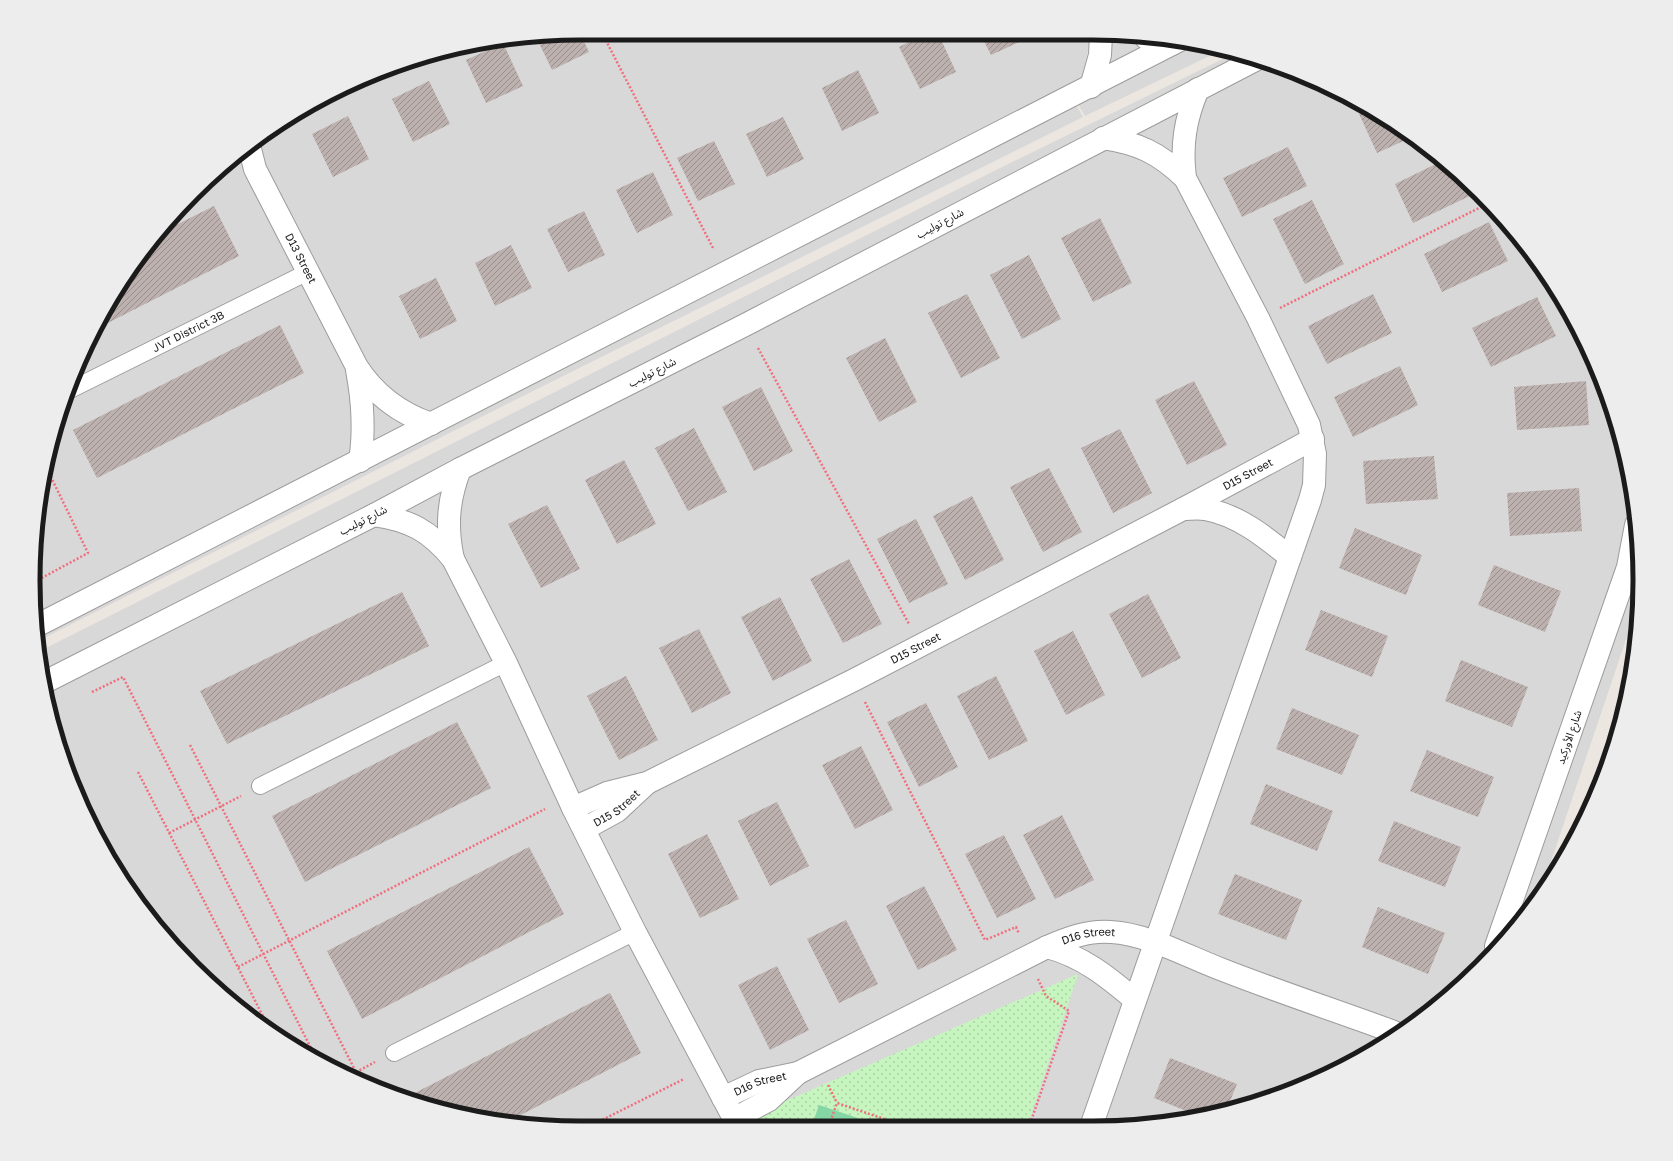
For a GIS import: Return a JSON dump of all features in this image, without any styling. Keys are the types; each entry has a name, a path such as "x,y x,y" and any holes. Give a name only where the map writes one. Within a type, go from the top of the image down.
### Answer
{"street":[{"path":"1092,87 1100,55 1101,40"},
{"path":"42,623 1092,87 1169,46"},
{"name":"شارع توليب","path":"49,680 374,515 460,469 745,325 1248,63"},
{"path":"1185,178 1183,142 1190,106 1198,89"},
{"path":"1093,1121 1310,500 1314,485 1315,454 1313,439 1304,411 1258,318 1185,178 1156,154 1139,146 1103,138"},
{"name":"D13 Street","path":"251,152 255,169 357,367 366,381 388,403 416,419 431,424"},
{"name":"D13 Street","path":"357,367 363,405 364,424 360,461"},
{"name":"D15 Street","path":"571,802 647,783 920,646 1183,509 1313,439"},
{"path":"453,559 449,541 449,504 453,486 460,469"},
{"name":"D15 Street","path":"1183,509 1204,509 1243,523 1261,534 1290,557"},
{"path":"374,515 393,518 427,533 441,545 453,559 506,663 571,802 635,932 735,1121"},
{"name":"شارع الأوركيد","path":"1499,937 1628,567 1632,546"},
{"name":"D15 Street","path":"584,829 617,811 647,783"},
{"name":"D16 Street","path":"723,1098 759,1081 798,1073 1038,952 1068,938 1089,932 1112,932 1134,935 1223,970 1391,1031"},
{"path":"1038,952 1063,951 1095,968 1135,1000"},
{"name":"D16 Street","path":"738,1121 769,1100 798,1073"}],"lane":[{"name":"JVT District 3B","path":"76,387 308,272"},
{"path":"260,786 506,663"},
{"path":"394,1053 635,932"}],"path":[{"path":"606,40 726,273"},
{"path":"1258,318 1483,206"},
{"path":"745,325 920,646"},
{"path":"40,579 88,553 50,475"},
{"path":"92,692 124,677 312,1050"},
{"path":"854,680 986,940 1016,927 1038,952 1046,996 1068,1011 1031,1121"},
{"path":"190,745 356,1072"},
{"path":"138,772 264,1019"},
{"path":"168,833 260,786"},
{"path":"238,967 289,940 571,802"},
{"path":"356,1072 394,1053"},
{"path":"600,1121 708,1068"},
{"path":"830,1121 837,1103 890,1121"}],"shaded area":[{"path":"1090,40 1082,76 1067,89 1083,117 501,407 44,638 40,580 41,545 50,475 58,441 69,407 81,374 96,341 112,310 131,280 174,224 198,198 251,152 310,112 374,81 441,58 475,50 545,41"},
{"path":"1092,40 1128,41 1198,50 1214,54 1085,116 1069,89 1084,77"},
{"path":"1227,57 1232,58 1299,81 1332,96 1363,112 1422,152 1475,198 1499,224 1542,280 1561,310 1592,374 1615,441 1623,475 1632,545 1633,580 1631,625 1547,873 1521,910 1475,963 1422,1009 1363,1049 1299,1080 1232,1103 1198,1111 1128,1120 1092,1121 580,1121 545,1120 475,1111 441,1103 374,1080 310,1049 280,1030 224,987 198,963 174,937 131,881 112,851 96,820 81,787 58,720 50,686 45,649 1000,168"}],"green space":[{"path":"1078,974 1029,1121 751,1121 749,1117"},
{"path":"819,1105 867,1121 813,1121"}],"building":[{"path":"583,40 589,52 552,70 538,42"},
{"path":"913,40 941,40 956,72 920,89 899,47"},
{"path":"984,40 1024,40 991,55"},
{"path":"504,46 523,86 486,103 466,60 494,47"},
{"path":"858,70 879,113 842,131 822,88"},
{"path":"429,81 450,124 413,142 392,99"},
{"path":"1363,112 1405,140 1377,153 1359,114"},
{"path":"348,116 369,159 333,177 312,134"},
{"path":"783,117 804,159 767,177 746,134"},
{"path":"714,141 735,184 698,201 677,158"},
{"path":"1288,147 1307,186 1242,217 1223,178"},
{"path":"1436,164 1472,195 1413,223 1395,184"},
{"path":"653,172 673,215 637,233 616,190"},
{"path":"1312,200 1344,264 1305,284 1273,219"},
{"path":"214,206 239,256 104,325 131,280 171,227"},
{"path":"584,211 605,255 568,272 547,229"},
{"path":"1100,218 1132,283 1093,302 1061,238"},
{"path":"1489,222 1508,261 1442,292 1424,254"},
{"path":"511,245 532,288 495,306 475,263"},
{"path":"1029,255 1061,319 1022,339 990,275"},
{"path":"436,278 457,321 420,339 399,296"},
{"path":"967,294 1000,358 961,378 928,313"},
{"path":"1373,294 1392,333 1327,364 1308,326"},
{"path":"1537,297 1556,336 1491,367 1472,328"},
{"path":"280,325 304,373 97,478 73,430"},
{"path":"885,338 917,402 879,422 846,358"},
{"path":"1400,366 1418,405 1353,437 1334,397"},
{"path":"1194,381 1227,445 1187,465 1155,400"},
{"path":"1586,381 1589,425 1517,430 1514,387"},
{"path":"761,387 793,451 754,471 722,407"},
{"path":"694,428 727,492 688,511 655,448"},
{"path":"1120,429 1152,493 1113,513 1081,448"},
{"path":"1434,456 1438,499 1366,504 1363,461"},
{"path":"624,460 656,524 617,544 585,480"},
{"path":"1049,468 1082,532 1043,552 1010,487"},
{"path":"1579,488 1582,531 1510,536 1507,493"},
{"path":"972,496 1004,560 965,580 933,516"},
{"path":"547,505 580,569 541,588 508,524"},
{"path":"916,519 948,584 909,603 877,539"},
{"path":"1355,528 1422,555 1406,595 1339,568"},
{"path":"849,559 882,624 843,643 810,579"},
{"path":"1494,565 1561,591 1545,632 1478,605"},
{"path":"402,592 429,646 227,744 200,691"},
{"path":"1148,594 1181,658 1142,678 1109,614"},
{"path":"780,597 812,661 773,681 741,617"},
{"path":"1321,610 1388,636 1372,677 1305,650"},
{"path":"699,629 731,693 692,713 659,648"},
{"path":"1073,631 1105,695 1066,715 1034,651"},
{"path":"1461,660 1528,687 1512,727 1445,701"},
{"path":"626,676 658,740 619,760 587,696"},
{"path":"996,676 1028,741 989,760 957,696"},
{"path":"926,703 958,767 919,787 887,722"},
{"path":"1292,708 1359,735 1342,775 1276,749"},
{"path":"457,722 491,788 305,882 272,816"},
{"path":"861,746 893,810 855,829 822,765"},
{"path":"1427,750 1494,777 1478,817 1410,791"},
{"path":"1266,784 1333,811 1317,851 1250,824"},
{"path":"777,802 809,866 770,886 738,821"},
{"path":"1062,815 1094,880 1055,899 1023,835"},
{"path":"1394,821 1461,847 1445,887 1378,861"},
{"path":"707,834 739,899 700,918 668,854"},
{"path":"1004,835 1036,899 997,918 965,854"},
{"path":"529,847 564,914 362,1019 327,951"},
{"path":"1235,874 1302,900 1286,940 1218,914"},
{"path":"924,886 957,950 918,970 886,906"},
{"path":"1378,907 1445,933 1428,974 1362,947"},
{"path":"846,920 878,984 839,1003 807,939"},
{"path":"777,966 809,1030 770,1050 738,985"},
{"path":"610,993 641,1053 517,1117 475,1111 441,1103 413,1094"},
{"path":"1170,1058 1237,1084 1229,1104 1198,1111 1190,1112 1154,1098"}]}
